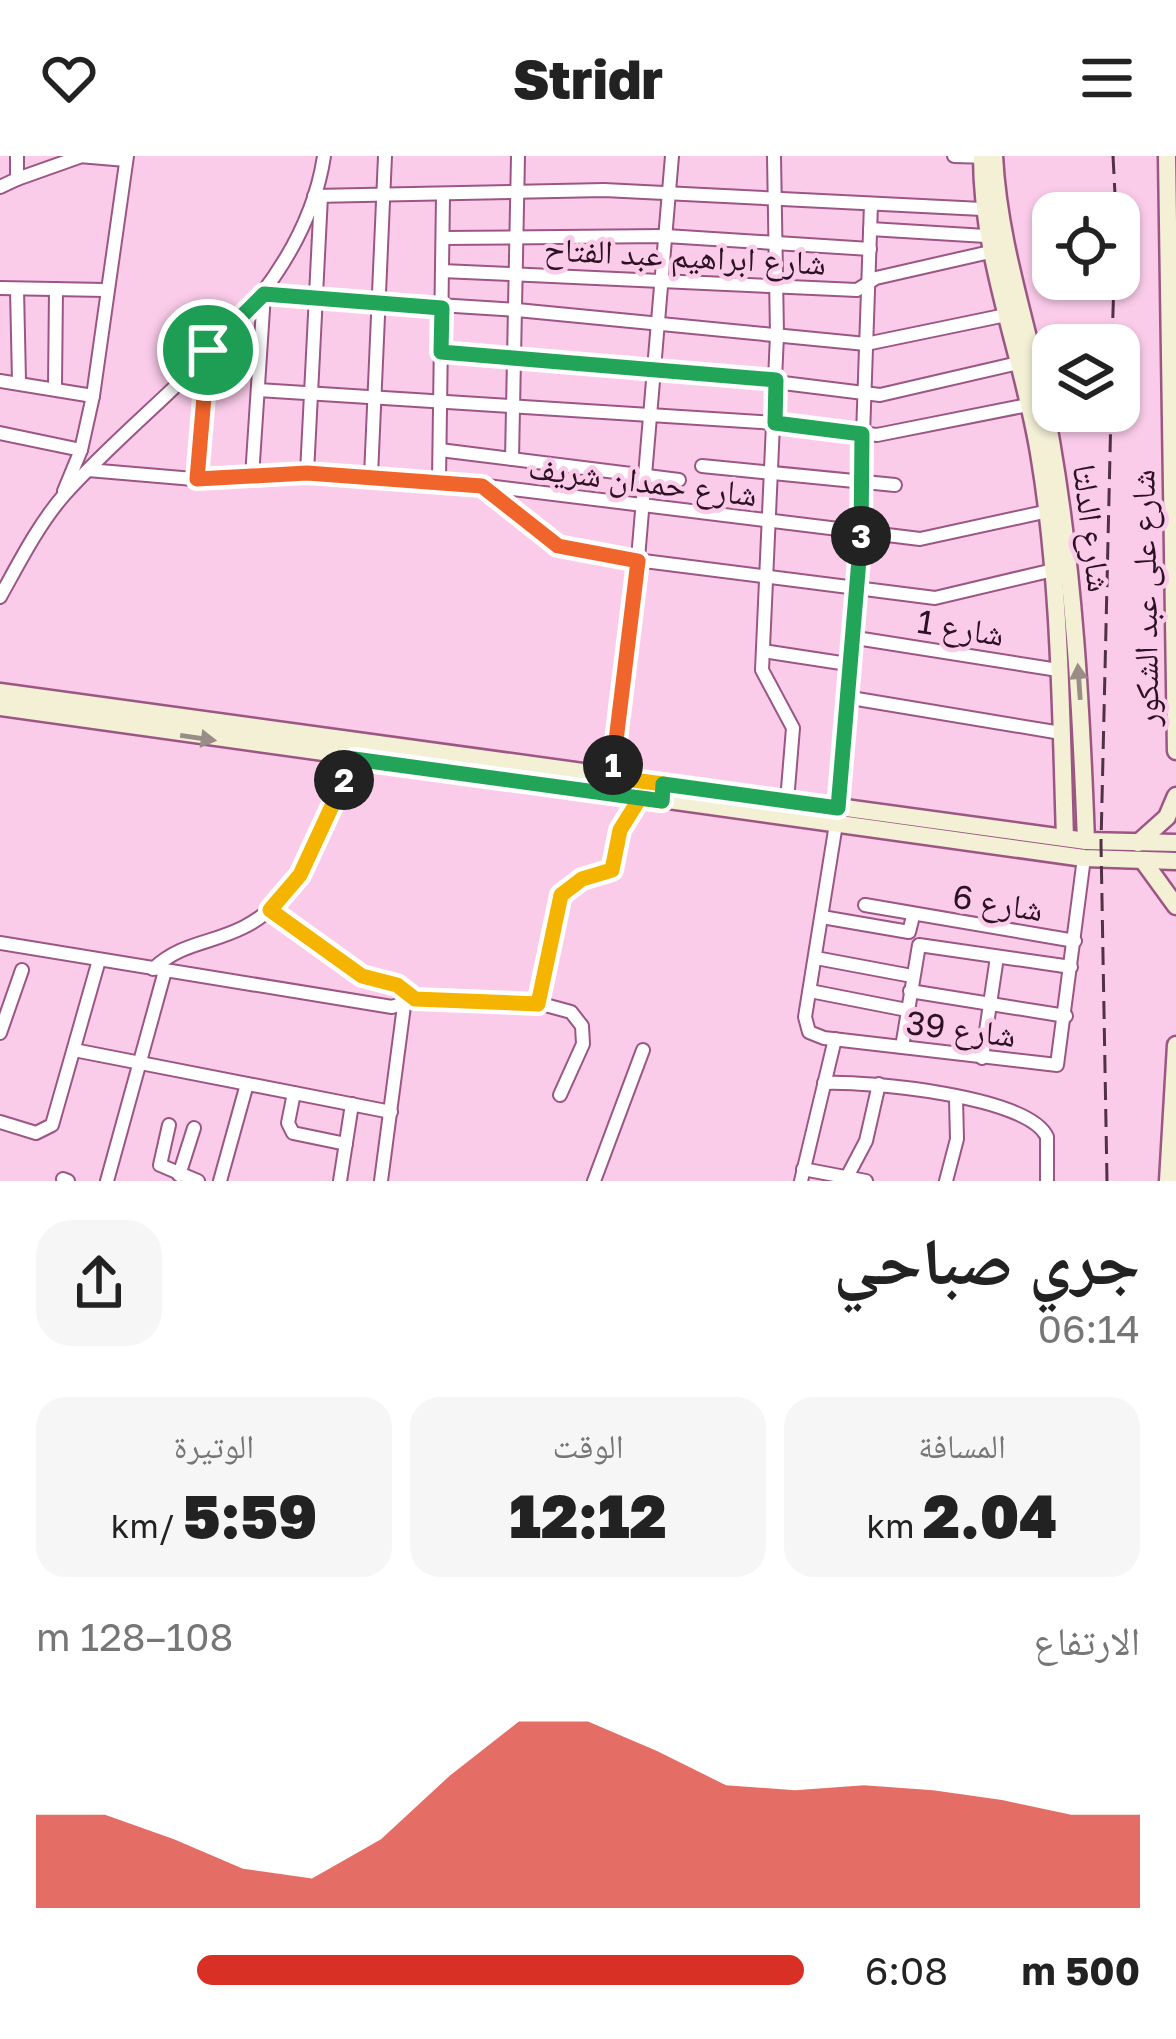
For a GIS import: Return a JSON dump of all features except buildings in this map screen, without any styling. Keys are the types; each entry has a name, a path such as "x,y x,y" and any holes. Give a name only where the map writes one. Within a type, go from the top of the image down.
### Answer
{"main road":[{"name":"شارع الدلتا","path":"982,156 988,244 1028,405 1045,449"},
{"name":"شارع الدلتا","path":"994,156 999,227 1045,449 1065,838"},
{"name":"شارع على عبد الشكور","path":"1167,156 1176,752"},
{"name":"شارع الدلتا","path":"1049,505 1076,638 1085,850"},
{"path":"0,692 611,777 663,793 1144,862 1176,861"},
{"path":"0,707 640,798 663,793 787,801 837,816 1065,838 1085,850 1176,843"},
{"path":"1062,762 1083,761"},
{"path":"1138,843 1174,806"},
{"path":"1144,862 1174,894"},
{"path":"1168,1181 1176,1046"}],"street":[{"path":"17,156 17,179"},
{"path":"0,187 80,156 127,158 81,450 62,498 0,597"},
{"path":"307,473 318,196 324,156"},
{"path":"371,476 385,156"},
{"path":"512,459 518,156"},
{"path":"611,777 629,665 672,156"},
{"path":"774,156 777,335 770,576 763,651 765,682 793,728 787,801"},
{"path":"954,156 994,156"},
{"path":"318,196 443,196 518,190 982,208"},
{"path":"62,498 264,294 318,196"},
{"path":"439,480 443,196"},
{"path":"872,204 854,665 810,992 908,1010"},
{"path":"870,229 988,244"},
{"path":"443,238 666,236 870,249"},
{"name":"شارع ابراهيم عبد الفتاح","path":"442,271 857,290 988,244"},
{"path":"0,288 106,290"},
{"path":"17,289 19,381"},
{"path":"55,386 56,289"},
{"path":"264,294 517,310 866,344 1006,315"},
{"path":"252,477 264,294"},
{"path":"197,479 208,350"},
{"path":"441,352 654,367 880,395 1018,363"},
{"path":"0,381 55,386 92,396"},
{"path":"258,390 651,414 885,435 1028,405"},
{"path":"0,433 81,450"},
{"path":"440,450 679,480"},
{"path":"702,466 895,485"},
{"name":"شارع حمدان شريف","path":"88,470 197,479 307,473 439,480 643,509 932,538 1049,505"},
{"path":"482,486 558,546 638,561 941,598 1049,571"},
{"name":"شارع 1","path":"856,638 1058,670"},
{"path":"763,651 854,665"},
{"path":"851,698 1060,733"},
{"path":"107,1181 141,1063 159,970 182,946 227,935 270,910 307,861 354,759"},
{"path":"539,1000 557,903 574,883 614,867 620,830 640,798"},
{"path":"910,991 1066,1016 1085,850"},
{"path":"822,917 909,932 914,916 865,905"},
{"path":"270,910 362,976 397,985 410,1003 381,1181"},
{"name":"شارع 6","path":"914,916 1075,941"},
{"path":"0,944 410,1003 539,1000 571,1012 583,1032 579,1059 560,1095"},
{"path":"902,1047 916,949 922,944 1071,968"},
{"path":"982,1058 997,957"},
{"path":"816,958 912,976"},
{"path":"0,1122 31,1132 49,1128 99,960"},
{"path":"0,1033 22,970"},
{"name":"شارع 39","path":"810,992 805,1022 809,1032 835,1040 982,1058 1057,1065 1066,1016"},
{"path":"835,1040 802,1175 866,1181"},
{"path":"74,1050 391,1112"},
{"path":"594,1181 643,1050"},
{"path":"220,1181 248,1084"},
{"path":"824,1084 879,1084 956,1099 1038,1123 1048,1143 1047,1181"},
{"path":"847,1178 866,1141 879,1084"},
{"path":"294,1093 288,1124 293,1133 346,1144"},
{"path":"946,1181 957,1139 956,1099"},
{"path":"340,1181 352,1104"},
{"path":"169,1125 159,1162 198,1181"},
{"path":"179,1174 194,1128"}],"railway":[{"path":"1113,156 1115,192"},
{"path":"1113,300 1113,324"},
{"path":"1107,1181 1101,843 1111,432"}],"route":[{"path":"208,350 197,479 232,481 307,473 482,486 558,546 581,554 638,561 629,665 611,777 663,784 662,801 640,798 625,819 612,870 582,879 561,895 538,1004 415,999 397,985 362,976 270,910 307,861 354,759 497,778 662,801 663,784 838,808 856,638 862,434 775,423 776,380 441,352 442,308 264,294 208,350"}]}
